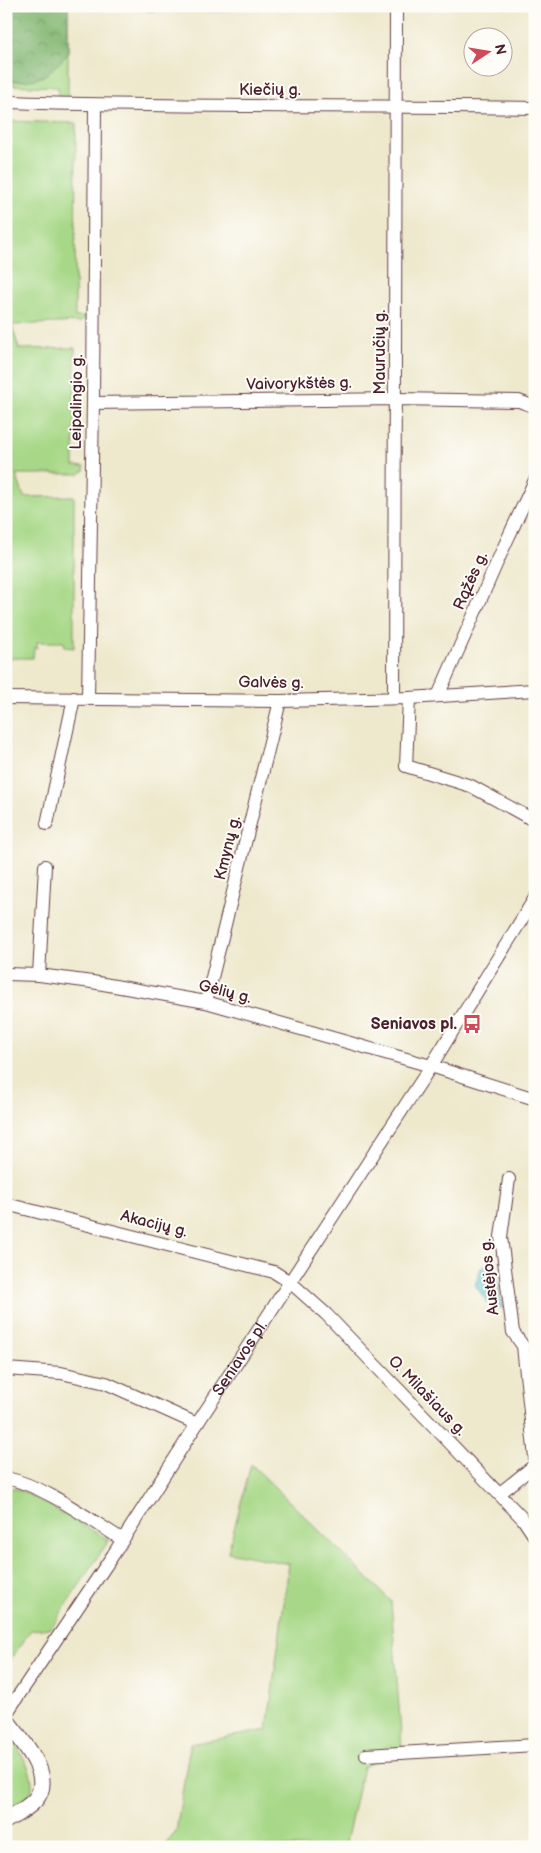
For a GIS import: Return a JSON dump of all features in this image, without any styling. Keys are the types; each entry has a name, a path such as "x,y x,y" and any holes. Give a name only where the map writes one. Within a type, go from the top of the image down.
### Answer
{"main road":[{"path":"6,1720 40,1770 43,1782 40,1792 31,1805 6,1820"}],"street":[{"name":"Mauručių g.","path":"394,698 396,6"},
{"name":"Kiečių g.","path":"6,102 244,107 396,105 535,108"},
{"name":"Leipalingio g.","path":"88,699 94,403 95,105"},
{"name":"Vaivorykštės g.","path":"94,403 396,399 519,401 535,407"},
{"name":"Rąžės g.","path":"438,696 535,480"},
{"name":"Galvės g.","path":"6,698 280,701 409,698 535,690"},
{"path":"47,824 74,698"},
{"path":"409,698 406,766 472,786 535,821"},
{"name":"Kmynų g.","path":"206,1002 280,701"},
{"path":"39,975 45,866"},
{"name":"Seniavos pl.","path":"6,1714 123,1540 431,1066 535,898"},
{"name":"Gėlių g.","path":"6,974 39,975 92,982 206,1002 431,1066 535,1099"},
{"name":"Austėjos g.","path":"509,1179 500,1237 513,1332 522,1346 535,1458"},
{"name":"Akacijų g.","path":"6,1204 268,1270 290,1282"},
{"name":"O. Milašiaus g.","path":"290,1282 326,1314 499,1494 523,1519 535,1537"},
{"path":"6,1369 61,1373 106,1382 197,1424"},
{"path":"499,1494 535,1465"},
{"path":"6,1478 34,1488 68,1505 123,1540"},
{"path":"366,1755 535,1745"}],"green space":[{"path":"6,6 68,6 68,99 58,99 58,87 6,85"},
{"path":"23,6 68,6 68,54 53,69 41,77 28,80 6,81 6,17"},
{"path":"147,6 225,6 225,11 147,11"},
{"path":"6,121 76,123 75,317 87,317 81,322 12,325 19,349 75,348 74,466 85,467 84,471 79,474 16,474 24,497 74,496 74,648 65,647 64,642 37,642 33,658 6,658 6,228 8,217 6,218"},
{"path":"251,1464 391,1601 402,1748 363,1767 345,1847 163,1847 176,1832 190,1744 267,1730 289,1564 228,1552"},
{"path":"6,1486 25,1492 109,1540 51,1628 31,1630 6,1666"},
{"path":"6,1730 25,1761 29,1770 32,1787 30,1794 25,1800 6,1814"}],"water":[{"path":"494,1261 503,1309 487,1302 475,1285 481,1268"}],"place":[{"name":"Seniavos pl.","path":"472,1024"}]}
